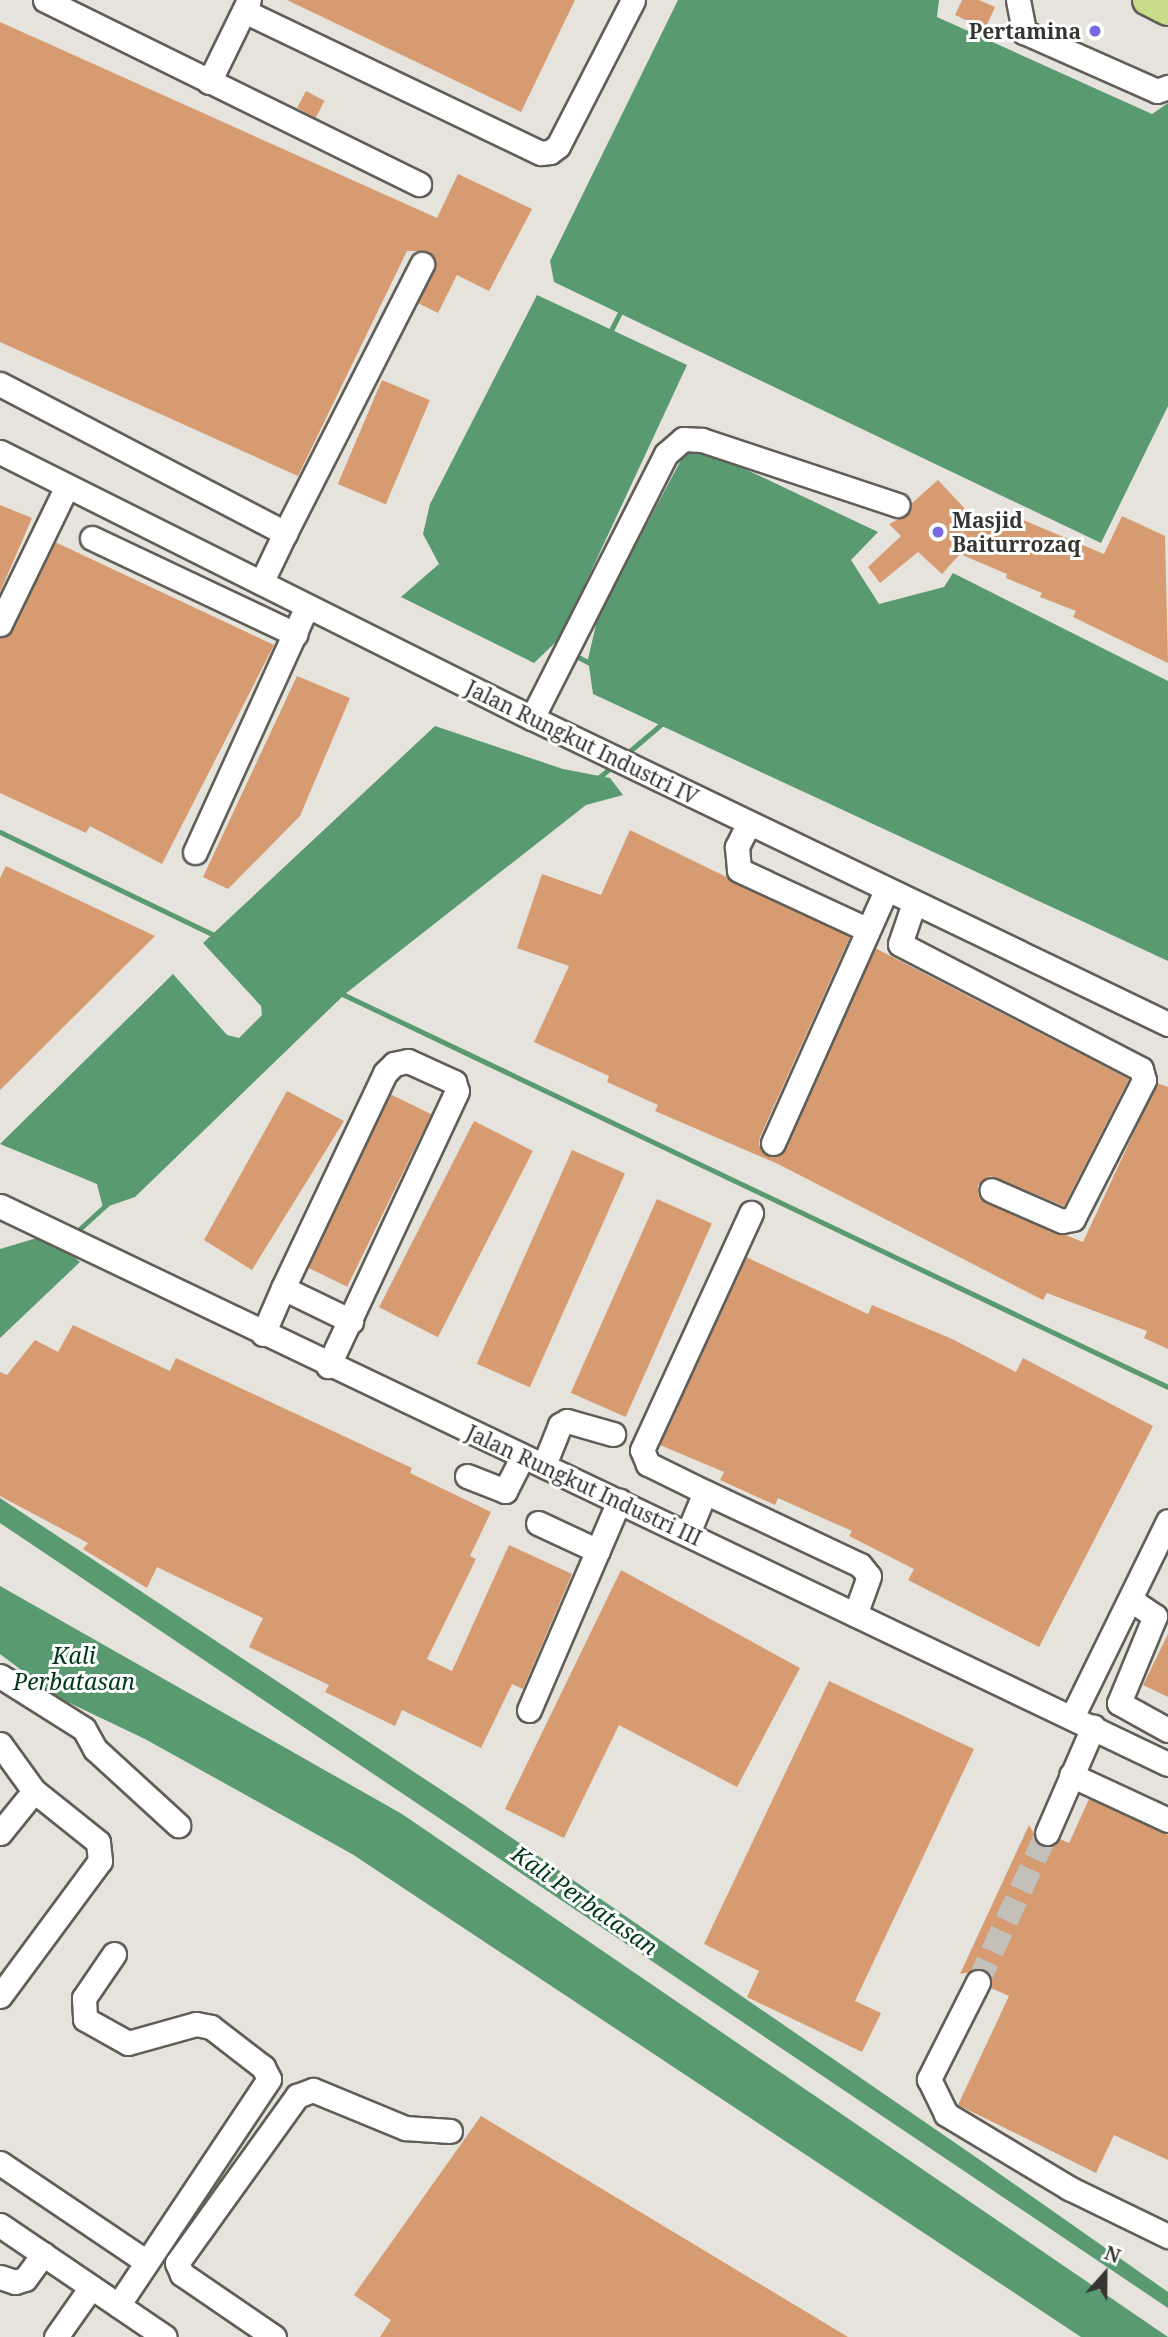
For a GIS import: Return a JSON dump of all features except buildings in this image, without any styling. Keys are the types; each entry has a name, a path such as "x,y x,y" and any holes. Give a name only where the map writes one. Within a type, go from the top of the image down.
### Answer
{"main road":[{"path":"1148,0 1168,10"}],"street":[{"path":"45,0 419,184"},
{"path":"209,82 244,11 541,153 550,152 558,146 633,0"},
{"path":"1018,0 1024,32 1157,91 1168,87"},
{"path":"261,583 422,264"},
{"path":"0,384 285,533"},
{"path":"532,718 666,454 692,437 897,505"},
{"name":"Jalan Rungkut Industri IV","path":"0,452 532,718 1168,1024"},
{"path":"0,624 67,486"},
{"path":"92,538 295,634"},
{"path":"195,852 307,606"},
{"path":"749,823 737,847 739,870 868,930"},
{"path":"773,1143 886,890"},
{"path":"914,903 900,944 1141,1069 1144,1080 1073,1219 1062,1222 991,1190"},
{"path":"263,1334 385,1073 394,1064 408,1061 454,1082 457,1091 328,1366"},
{"name":"Jalan Rungkut Industri III","path":"0,1206 328,1366 688,1533 1168,1764"},
{"path":"751,1213 642,1450 648,1464 867,1569 869,1576 855,1615"},
{"path":"283,1288 351,1321"},
{"path":"467,1476 505,1491 567,1421 613,1434"},
{"path":"688,1533 705,1492"},
{"path":"529,1710 619,1501"},
{"path":"1072,1717 1168,1521"},
{"path":"538,1523 598,1551"},
{"path":"1131,1600 1155,1616 1119,1703 1168,1730"},
{"path":"0,1676 84,1729 94,1749 178,1825"},
{"path":"1047,1833 1093,1727"},
{"path":"0,1744 34,1791 98,1842 100,1861 0,1996"},
{"path":"1072,1775 1168,1821"},
{"path":"0,1833 34,1791"},
{"path":"114,1954 84,1998 85,2019 128,2043 196,2024 211,2027 263,2067 269,2079 118,2305"},
{"path":"978,1982 929,2079 946,2114 1069,2188 1168,2236"},
{"path":"274,2337 182,2274 177,2263 297,2096 313,2090 333,2095 390,2124 450,2131"},
{"path":"0,2163 147,2262"},
{"path":"0,2225 165,2337"},
{"path":"0,2277 15,2282 25,2279 43,2254"},
{"path":"56,2337 91,2287"}],"water":[{"path":"678,0 939,0 937,17 1152,114 1168,103 1168,406 1101,543 554,282 550,261"},
{"path":"537,295 687,365 560,638 534,663 401,597 439,564 423,534 430,504"},
{"path":"690,443 878,532 851,560 879,604 944,587 953,573 1168,681 1168,961 593,694 588,659 598,616"},
{"path":"435,726 563,769 610,778 623,795 586,805 345,994 135,1197 103,1208 97,1184 0,1144 173,974 227,1035 239,1038 262,1015 261,1006 203,943"},
{"path":"47,1235 80,1262 0,1338 0,1249"},
{"name":"Kali Perbatasan","path":"0,1498 464,1805 980,2160 1168,2292 1168,2308 0,1523"},
{"name":"Kali Perbatasan","path":"0,1586 402,1814 1168,2337 1081,2337 352,1854 145,1739 57,1697 0,1654"}],"waterway":[{"path":"609,334 622,309"},
{"path":"572,654 594,665"},
{"path":"625,755 665,721"},
{"path":"596,780 615,764"},
{"path":"0,832 218,937"},
{"path":"338,992 1168,1387"},
{"path":"73,1235 107,1204"}],"tunnel":[{"path":"978,1982 1047,1833"}],"place":[{"name":"Pertamina","path":"1095,31"},
{"name":"Masjid Baiturrozaq","path":"938,532"}]}
